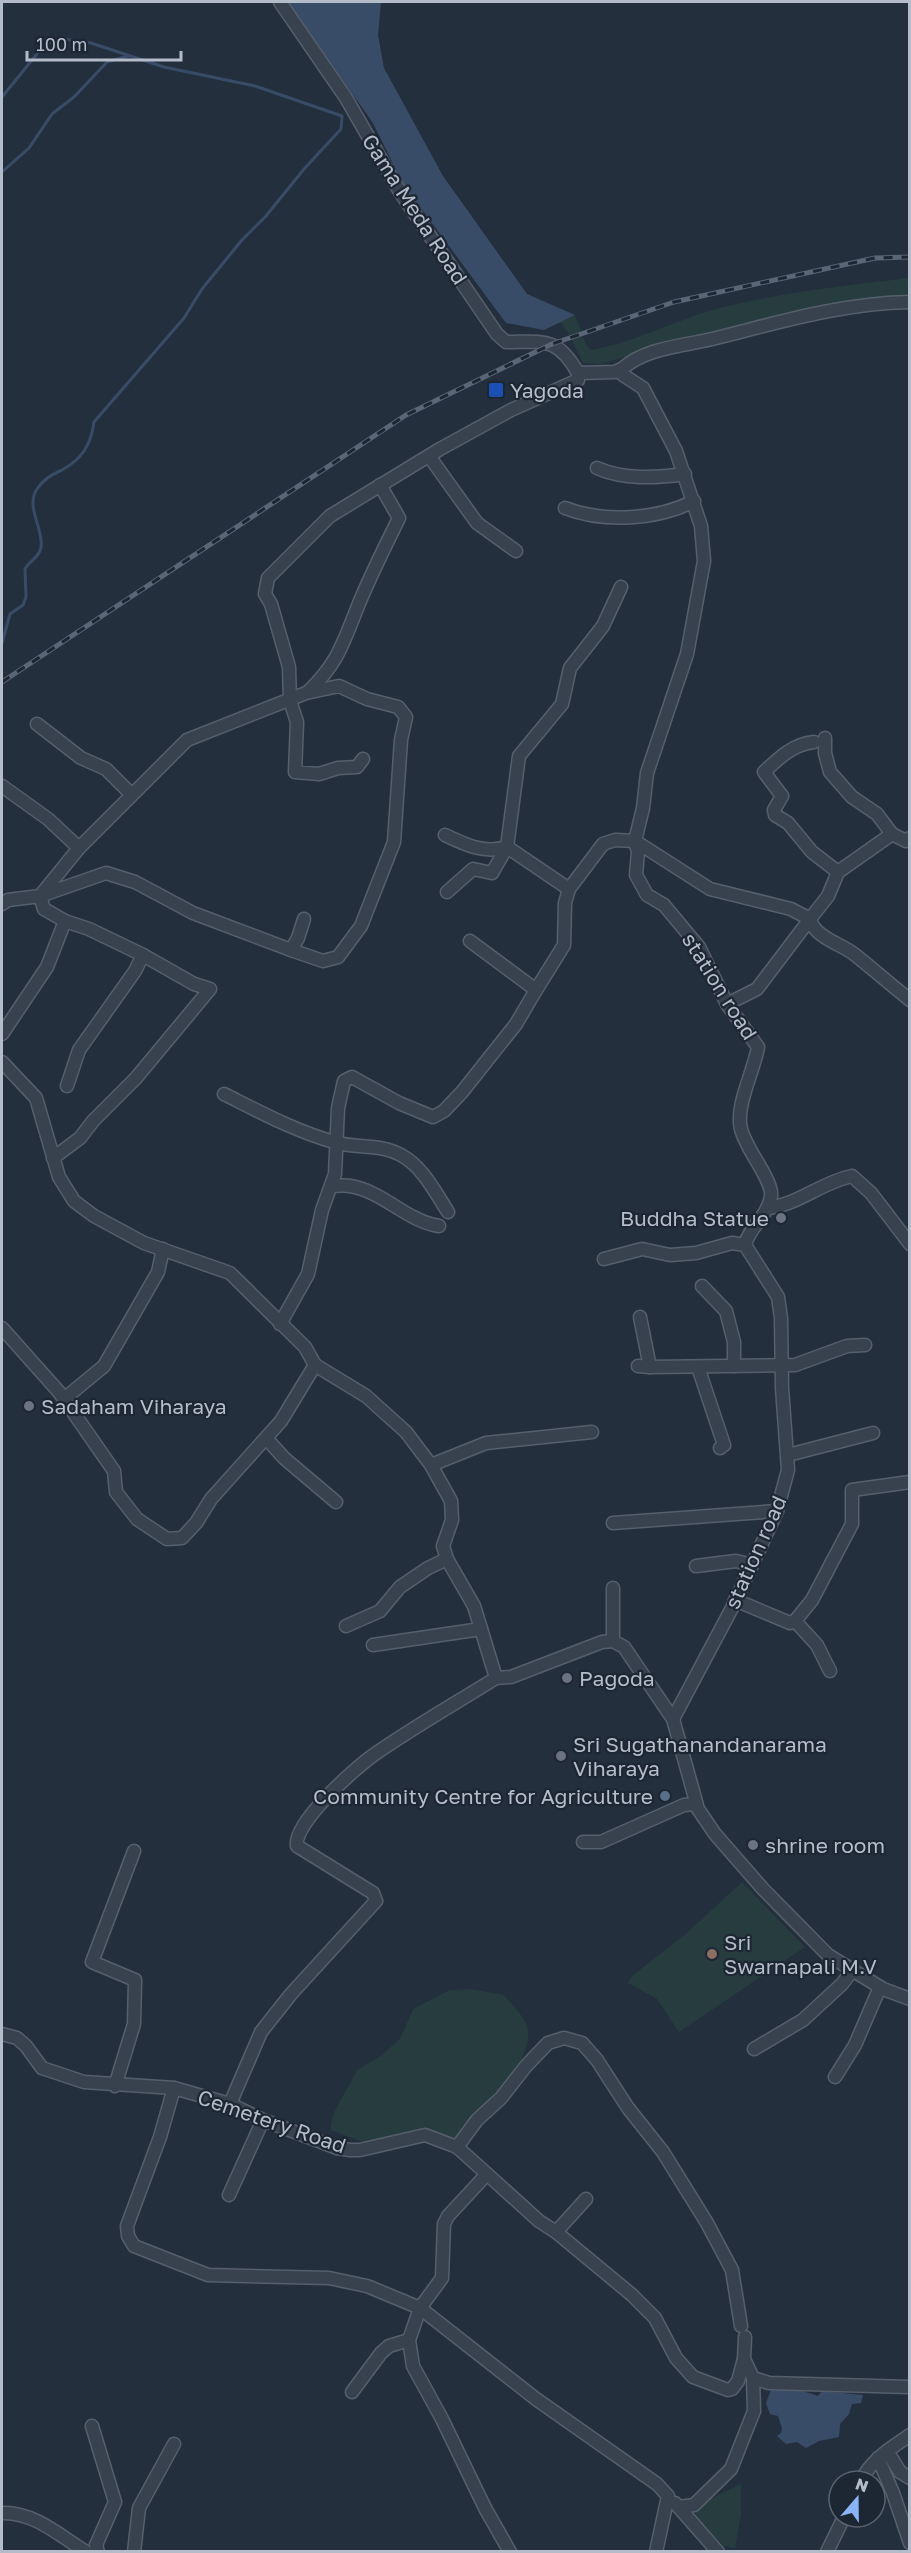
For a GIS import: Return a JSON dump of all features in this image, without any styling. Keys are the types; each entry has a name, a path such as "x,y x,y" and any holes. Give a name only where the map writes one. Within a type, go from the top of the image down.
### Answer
{"street":[{"name":"Gama Meda Road","path":"280,2 346,98 400,192 497,334 506,342 547,341 563,352 578,373"},
{"path":"363,759 357,767 338,768 319,774 295,772 297,722 290,701 289,667 271,604 265,594 268,579 330,516 511,410 578,380 578,373 615,372 643,355 779,323 807,314 884,302 909,302"},
{"name":"station road","path":"622,369 623,375 643,387 676,451 701,526 704,561 687,654 647,773 643,808 635,842 638,852 636,875 647,895 664,905 699,947 727,1004 758,1047 740,1121 751,1154 771,1186 771,1197 767,1208"},
{"path":"429,456 477,523 516,551"},
{"path":"597,468 610,474 638,477 685,474"},
{"path":"306,693 326,675 344,645 358,605 399,518 380,485"},
{"path":"565,508 593,516 641,516 677,510 694,501"},
{"path":"447,892 473,869 492,873 507,847 519,756 562,704 570,668 603,626 621,587"},
{"path":"4,901 40,896 106,873 135,882 193,913 291,950 323,961 338,957 361,926 394,842 401,740 406,717 398,707 367,699 339,686 306,693 187,740 79,848 40,896"},
{"path":"37,724 81,759 106,769 131,794"},
{"path":"838,872 812,852 788,824 776,815 774,810 782,796 764,772 782,754 803,743 820,740 830,772 852,796 877,814 892,834 908,842"},
{"path":"2,786 48,819 79,848"},
{"path":"727,1004 756,989 828,896 838,872 892,834"},
{"path":"445,835 473,848 494,851 507,847"},
{"path":"280,1324 308,1274 322,1210 335,1174 338,1108 344,1081 352,1077 399,1103 433,1117 444,1111 516,1024 564,945 565,903 569,889 603,844 615,840 635,842 710,889 791,909 810,919"},
{"path":"507,847 569,889"},
{"path":"40,896 44,909 65,921 89,929 143,955 194,984 210,988 136,1078 93,1121 80,1138 53,1158"},
{"path":"291,950 298,938 304,919"},
{"path":"810,919 811,925 827,938 851,952 909,1000"},
{"path":"2,1034 47,967 65,921"},
{"path":"470,941 536,990"},
{"path":"67,1086 79,1050 135,971 143,955"},
{"path":"2,1062 36,1098 59,1177 74,1201 94,1216 144,1243 230,1273 305,1347 315,1365 366,1396 406,1432 431,1465 451,1501 452,1520 443,1546 447,1559 474,1606 496,1678"},
{"path":"224,1094 293,1128 337,1143 379,1146 402,1156 423,1174 448,1212"},
{"path":"604,1259 642,1250 670,1255 696,1253 732,1243 745,1245 746,1238 767,1208 803,1198 839,1179 852,1176 872,1193 909,1244"},
{"path":"331,1186 351,1186 380,1197 424,1223 439,1226"},
{"name":"station road","path":"673,1719 735,1600 777,1511 788,1470 778,1297 745,1245"},
{"path":"62,1395 104,1366 158,1272 163,1249"},
{"path":"702,1286 726,1311 734,1342 734,1366"},
{"path":"640,1317 644,1366 795,1365 847,1346 865,1345"},
{"path":"2,1328 62,1395 114,1471 116,1492 137,1519 167,1539 182,1538 196,1523 211,1499 281,1421 315,1365"},
{"path":"698,1367 724,1445 720,1448"},
{"path":"431,1465 486,1443 592,1432"},
{"path":"788,1455 873,1433"},
{"path":"266,1438 284,1458 336,1502"},
{"path":"735,1600 790,1623 795,1621 812,1600 852,1524 852,1490 909,1482"},
{"path":"614,1523 777,1511"},
{"path":"346,1626 380,1611 400,1587 447,1559"},
{"path":"696,1566 736,1561 752,1565"},
{"path":"613,1588 613,1641"},
{"path":"795,1621 817,1645 830,1671"},
{"path":"373,1645 481,1629"},
{"path":"230,2104 261,2032 291,1994 376,1901 373,1893 297,1846 296,1839 299,1830 310,1814 373,1755 496,1678 512,1677 602,1642 613,1641 624,1647 673,1719 696,1804 714,1834 763,1889 828,1955 880,1987 909,1999"},
{"path":"583,1842 601,1842 684,1804 696,1804"},
{"path":"115,2086 134,2024 135,1980 92,1962 134,1851"},
{"path":"754,2049 803,2020 842,1984 852,1971"},
{"path":"835,2076 855,2045 880,1987"},
{"name":"Cemetery Road","path":"2,2034 17,2038 42,2068 50,2072 84,2082 115,2086 174,2088 230,2104 263,2120 337,2148 360,2150 425,2135 457,2147 539,2221 556,2232 632,2295 655,2318 676,2358 693,2377 732,2390 738,2381 744,2359"},
{"path":"457,2147 477,2120 501,2098 548,2043 564,2038 582,2043 597,2060 628,2108 663,2152 732,2270 743,2332 744,2359 753,2378 754,2411 731,2469 694,2505 679,2507"},
{"path":"174,2088 160,2137 127,2226 128,2236 134,2246 208,2275 329,2278 368,2286 420,2308 536,2399 657,2484 718,2552"},
{"path":"229,2195 263,2120"},
{"path":"487,2174 448,2216 444,2224 442,2278 420,2308 409,2340 413,2366 442,2419 485,2508 510,2552"},
{"path":"556,2232 586,2199"},
{"path":"352,2392 381,2353 389,2346 409,2340"},
{"path":"753,2378 769,2383 909,2387"},
{"path":"92,2426 115,2502 96,2545 98,2552"},
{"path":"868,2469 909,2435"},
{"path":"134,2552 139,2508 174,2444"},
{"path":"883,2455 909,2478"},
{"path":"883,2455 909,2543"},
{"path":"656,2552 668,2496"},
{"path":"2,2513 18,2512 33,2518 86,2552"},
{"path":"827,2552 838,2529"}],"green space":[{"path":"909,278 909,296 885,297 815,308 722,332 708,332 601,364 583,363 568,332 560,322 575,315 586,345 591,350 621,343 709,311 759,299"},
{"name":"Sri Swarnapali M.V","path":"742,1882 805,1947 679,2032 657,1999 628,1983 632,1976 688,1932"},
{"path":"471,1989 504,1995 525,2022 528,2039 524,2054 515,2070 491,2102 456,2138 413,2132 365,2143 331,2130 334,2115 356,2071 382,2055 400,2039 413,2009 450,1990"},
{"path":"741,2484 741,2515 735,2548 724,2546 695,2516 698,2505"}],"water":[{"path":"288,2 381,2 378,35 384,68 443,176 527,294 575,315 544,330 506,323 403,184 373,123"},
{"path":"796,2389 818,2396 822,2391 863,2395 861,2403 852,2404 849,2414 840,2424 839,2437 819,2441 806,2448 797,2442 786,2444 777,2436 781,2433 782,2428 778,2416 770,2414 766,2403 771,2390"}],"waterway":[{"path":"2,97 45,44 64,39 91,43 164,67 255,86 342,116 341,129 304,169 266,216 242,240 202,289 184,318 94,422 91,438 80,456 69,466 45,480 37,489 33,503 40,533 40,550 25,569 26,597 23,605 10,614 2,643"},
{"path":"2,172 29,148 52,114 74,97 107,62 128,56"}],"railway":[{"path":"2,682 406,415 552,344 674,302 875,258 910,257"}],"place":[{"name":"Yagoda","path":"496,390"},
{"name":"Buddha Statue","path":"781,1218"},
{"name":"Sadaham Viharaya","path":"29,1406"},
{"name":"Pagoda","path":"567,1678"},
{"name":"Sri Sugathanandanarama Viharaya","path":"561,1756"},
{"name":"Community Centre for Agriculture","path":"665,1796"},
{"name":"shrine room","path":"753,1845"},
{"name":"Sri Swarnapali M.V","path":"712,1954"}]}
